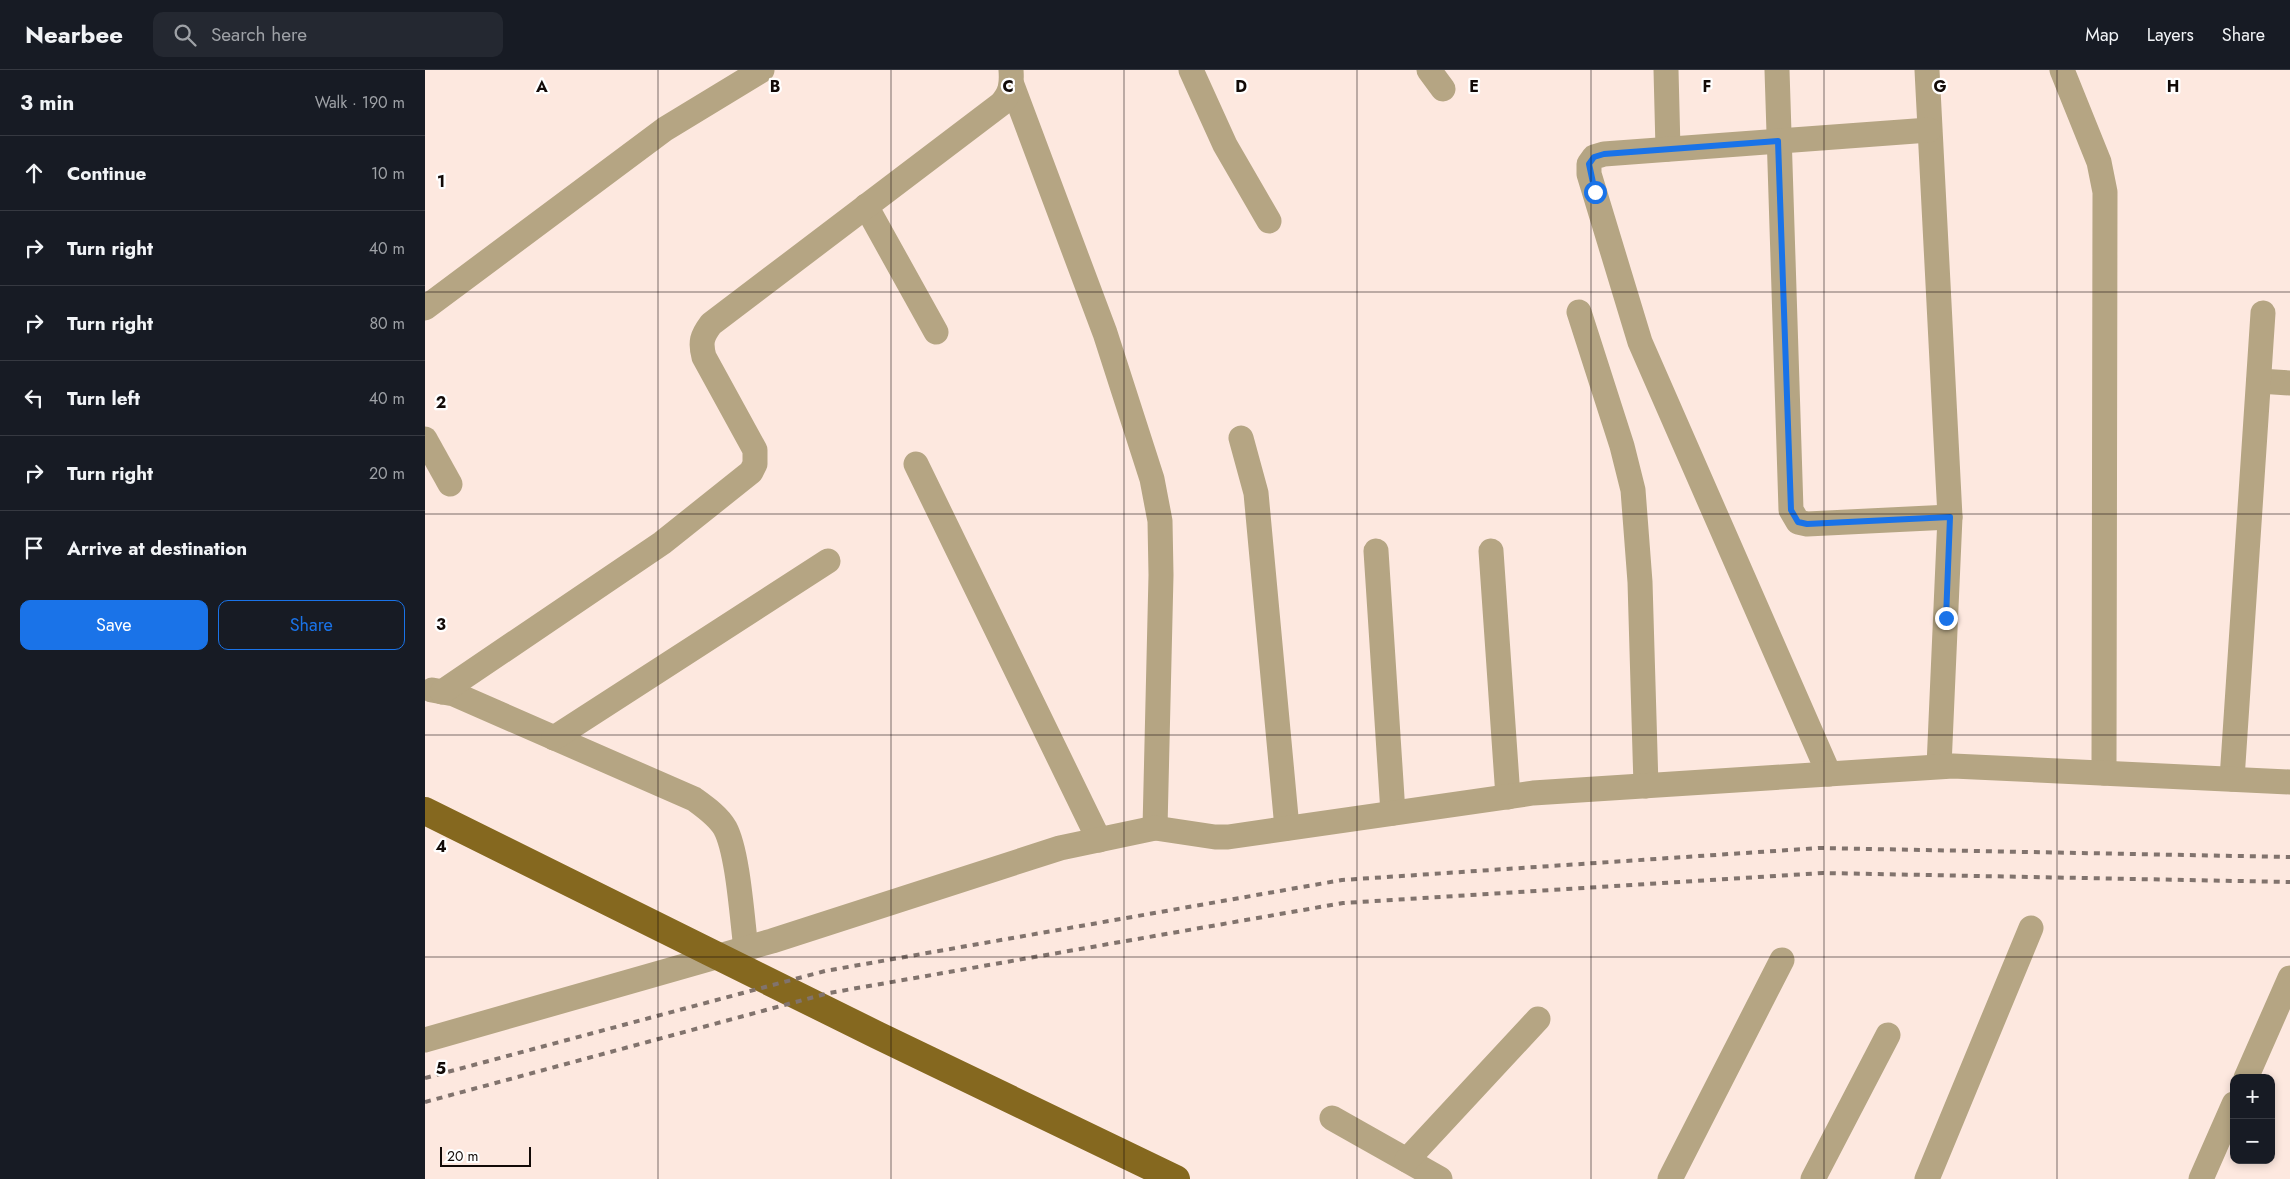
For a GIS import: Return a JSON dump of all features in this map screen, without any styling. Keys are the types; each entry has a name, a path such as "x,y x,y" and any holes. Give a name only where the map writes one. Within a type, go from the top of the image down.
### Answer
{"main road":[{"path":"425,811 877,1035 1176,1179"}],"street":[{"path":"425,308 665,129 762,70"},
{"path":"1191,70 1225,146 1269,220"},
{"path":"1666,70 1668,149"},
{"path":"1777,70 1791,510 1798,522 1807,524 1950,517"},
{"path":"1927,70 1950,517 1939,766"},
{"path":"2062,70 2099,162 2105,192 2104,773"},
{"path":"433,690 662,543 751,472 755,464 755,450 704,357 701,345 703,335 711,324 1001,104 1008,96 1011,78"},
{"path":"1011,78 1105,333 1154,487 1160,521 1164,830"},
{"path":"1829,774 1640,342 1589,174 1589,164 1594,157 1604,154 1929,130"},
{"path":"866,206 936,332"},
{"path":"1579,312 1623,446 1633,490 1640,582 1646,786"},
{"path":"2232,779 2263,313"},
{"path":"2259,381 2290,383"},
{"path":"1241,438 1256,493 1287,828"},
{"path":"425,439 451,484"},
{"path":"916,464 1099,840"},
{"path":"1376,551 1393,813"},
{"path":"1491,551 1508,797"},
{"path":"554,738 828,561"},
{"path":"433,690 454,694 694,799 710,811 724,827 732,846 746,949"},
{"path":"425,1040 746,949 1043,852 1099,840 1164,830 1215,837 1508,797 1939,766 2290,782"},
{"path":"1927,1179 2031,928"},
{"path":"1670,1179 1782,960"},
{"path":"2247,1074 2290,978"},
{"path":"1407,1160 1537,1019"},
{"path":"1813,1179 1888,1036"},
{"path":"2201,1179 2230,1113"},
{"path":"1332,1118 1440,1179"}],"railway":[{"path":"425,1078 825,971 1342,880 1819,848 2290,857"},
{"path":"425,1102 829,993 1343,903 1823,873 2290,882"}],"route":[{"path":"1595,192 1589,174 1589,164 1594,157 1604,154 1778,141 1791,510 1798,522 1807,524 1950,517 1946,618"}]}
